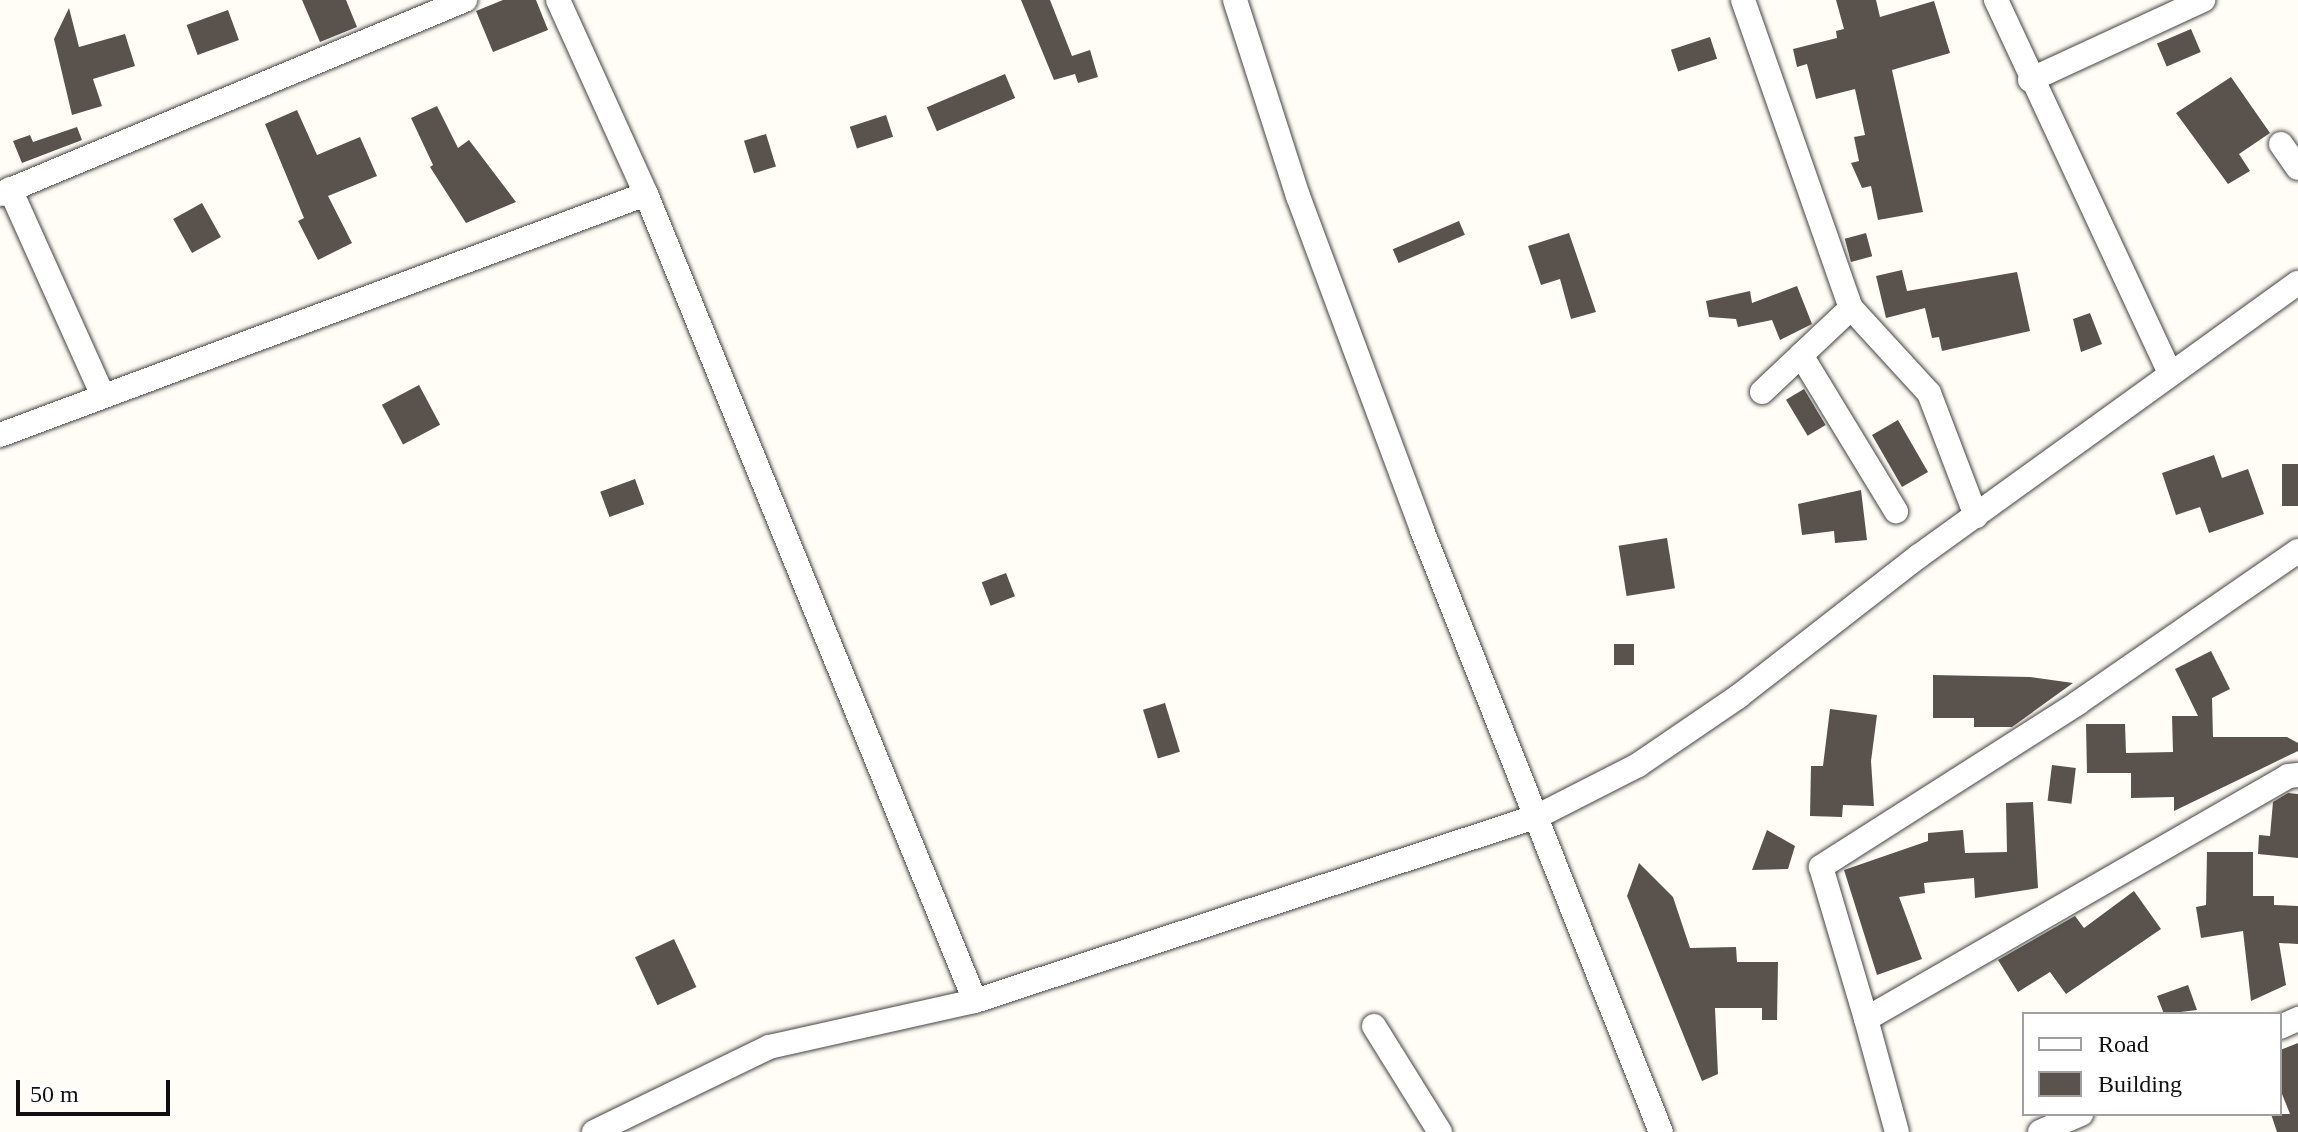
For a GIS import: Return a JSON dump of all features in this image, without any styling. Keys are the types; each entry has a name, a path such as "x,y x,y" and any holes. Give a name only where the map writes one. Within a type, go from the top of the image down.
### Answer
{"street":[{"path":"102,394 5,192 465,0"},
{"path":"558,0 646,194 975,1001"},
{"path":"1235,0 1298,196 1422,530 1661,1132"},
{"path":"1743,0 1851,308 1929,393 1976,516"},
{"path":"1996,0 2030,80 2170,373"},
{"path":"2030,80 2190,2"},
{"path":"2281,144 2298,168"},
{"path":"0,435 102,394 646,194"},
{"path":"594,1132 769,1047 975,1001 1538,816 1638,765 1739,696 1976,516 2298,283"},
{"path":"1762,392 1851,308"},
{"path":"1801,355 1896,511"},
{"path":"1897,1132 1821,867 2078,703 2298,551"},
{"path":"1866,1019 2288,776 2298,775"},
{"path":"1374,1026 1440,1132"},
{"path":"2040,1132 2076,1116"}],"building":[{"path":"302,0 346,0 357,27 320,42"},
{"path":"503,0 536,0 548,30 493,52 476,11"},
{"path":"1021,0 1050,0 1072,56 1090,50 1098,77 1078,83 1075,74 1054,80"},
{"path":"1836,0 1876,0 1880,17 1934,1 1950,53 1892,70 1923,212 1878,220 1871,186 1862,188 1851,163 1859,161 1854,137 1865,135 1855,89 1816,99 1807,64 1797,67 1793,49 1837,38 1836,31 1844,29"},
{"path":"69,8 79,47 125,34 135,66 93,79 102,106 72,115 54,39"},
{"path":"228,10 239,40 198,55 187,25"},
{"path":"2191,29 2201,52 2167,66 2157,43"},
{"path":"1710,37 1717,59 1678,72 1671,50"},
{"path":"1005,74 1015,98 937,131 927,107"},
{"path":"2231,77 2270,133 2239,154 2250,171 2228,184 2176,113"},
{"path":"437,106 458,148 469,140 516,202 466,223 430,167 433,165 411,118"},
{"path":"297,110 317,155 360,137 377,176 328,196 352,243 318,260 298,221 304,218 265,124"},
{"path":"886,115 893,137 857,149 850,127"},
{"path":"77,127 82,140 22,163 13,141 30,135 33,142"},
{"path":"766,134 776,167 754,173 744,141"},
{"path":"202,203 221,237 192,253 173,219"},
{"path":"1459,221 1465,235 1399,263 1393,249"},
{"path":"1569,233 1596,312 1571,319 1560,279 1541,285 1528,246"},
{"path":"1866,233 1872,256 1851,262 1845,239"},
{"path":"1902,270 1907,291 2017,272 2030,331 1942,351 1939,337 1932,338 1925,308 1886,318 1876,276"},
{"path":"1797,286 1812,324 1780,340 1772,320 1738,327 1736,319 1709,317 1706,301 1750,291 1752,303"},
{"path":"2090,313 2102,344 2081,352 2073,319"},
{"path":"419,385 440,425 403,444 382,405"},
{"path":"1804,389 1826,425 1808,436 1786,400"},
{"path":"1898,420 1928,472 1902,487 1872,435"},
{"path":"2214,455 2222,478 2248,469 2264,514 2209,533 2200,507 2176,515 2162,473"},
{"path":"2282,464 2298,464 2298,506 2282,506"},
{"path":"635,479 644,504 609,517 600,492"},
{"path":"1861,490 1867,540 1835,543 1834,531 1802,535 1798,504"},
{"path":"1667,538 1675,588 1627,596 1619,546"},
{"path":"1006,573 1015,596 991,606 982,582"},
{"path":"1614,644 1634,644 1634,665 1614,665"},
{"path":"2211,651 2230,689 2212,698 2213,737 2287,737 2298,743 2298,751 2174,811 2174,797 2131,798 2131,773 2087,773 2086,724 2125,724 2126,753 2173,752 2172,716 2198,716 2175,669"},
{"path":"1933,675 2030,677 2073,683 2012,727 1974,727 1974,718 1933,718"},
{"path":"1165,703 1180,752 1158,758 1143,710"},
{"path":"1830,709 1877,715 1871,761 1874,806 1843,805 1842,817 1810,816 1811,766 1823,766"},
{"path":"2052,765 2076,768 2071,804 2048,801"},
{"path":"2288,793 2298,794 2298,858 2258,854 2259,835 2270,836 2273,802"},
{"path":"2033,802 2038,888 1975,898 1974,878 1924,883 1925,893 1899,897 1922,959 1877,975 1844,870 1928,841 1928,833 1963,830 1965,853 2007,852 2006,803"},
{"path":"1767,830 1795,846 1788,869 1752,870"},
{"path":"2207,852 2253,852 2253,896 2274,896 2274,905 2298,906 2298,944 2279,943 2286,985 2251,1001 2243,931 2201,938 2196,907 2206,905"},
{"path":"1639,863 1673,897 1690,948 1736,947 1737,962 1778,962 1777,1020 1762,1020 1762,1008 1715,1008 1718,1074 1702,1081 1627,896"},
{"path":"2134,891 2161,929 2066,994 2050,972 2018,992 1998,960 2075,916 2084,928"},
{"path":"674,939 696,987 657,1005 635,957"},
{"path":"2188,985 2197,1010 2163,1012 2157,996"},
{"path":"2298,1043 2298,1132 2277,1132 2272,1116 2290,1114 2282,1094 2282,1049"}]}
